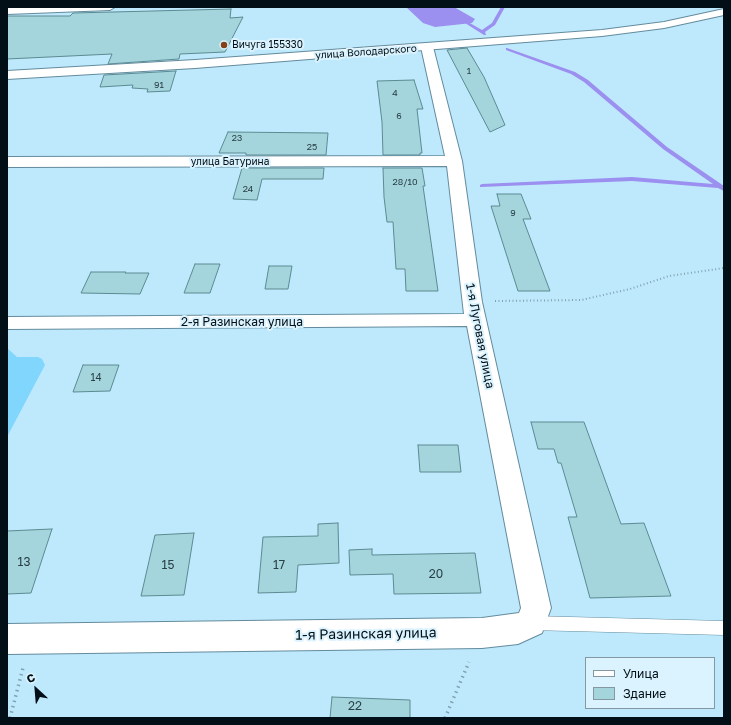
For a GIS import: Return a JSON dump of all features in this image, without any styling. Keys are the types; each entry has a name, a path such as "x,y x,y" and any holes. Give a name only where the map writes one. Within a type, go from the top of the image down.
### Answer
{"street":[{"path":"7,12 110,7"},
{"name":"улица Володарского","path":"7,75 427,47 602,33 664,24 724,12"},
{"name":"1-я Луговая улица","path":"427,47 454,161 475,311 536,608 531,623"},
{"name":"улица Батурина","path":"7,162 454,161"},
{"name":"2-я Разинская улица","path":"7,323 475,311"},
{"name":"1-я Разинская улица","path":"19,639 482,633 518,629 531,623"}],"lane":[{"name":"1-я Разинская улица","path":"531,623 724,628"}],"path":[{"path":"475,311 581,300 630,289 669,276 724,268"},
{"path":"445,718 482,633"},
{"path":"10,718 19,639"}],"shaded area":[{"path":"406,7 454,7 475,19 472,23 435,27 423,23"},
{"path":"7,348 17,357 38,357 42,359 45,365 7,437"}],"building":[{"path":"231,9 230,18 243,17 225,52 180,54 179,59 108,64 112,54 7,59 7,16 70,16 73,13"},
{"path":"467,48 484,77 505,125 490,132 447,50"},
{"path":"176,71 170,91 147,92 148,89 132,88 133,85 100,87 104,75"},
{"path":"414,80 423,109 417,109 422,153 420,153 420,155 383,155 382,122 377,81"},
{"path":"228,132 328,133 326,155 246,155 246,153 219,153"},
{"path":"242,168 324,168 323,179 262,179 257,200 233,199"},
{"path":"383,168 422,168 425,186 423,186 438,291 406,291 405,269 396,269 393,222 387,222"},
{"path":"497,194 521,194 531,219 523,219 550,291 518,291 491,206 500,206"},
{"path":"195,264 220,264 210,293 184,293"},
{"path":"269,266 292,266 288,289 265,289"},
{"path":"91,272 149,273 140,294 81,293"},
{"path":"83,365 119,365 110,391 73,392"},
{"path":"531,422 584,422 621,524 644,523 671,596 590,598 568,517 577,517 561,463 558,463 554,449 538,449"},
{"path":"418,445 458,445 461,472 420,472"},
{"path":"338,523 339,563 298,565 296,592 258,593 263,537 318,536 318,524"},
{"path":"52,529 31,593 7,594 7,531"},
{"path":"194,533 184,595 141,596 155,535"},
{"path":"372,549 372,555 475,553 481,593 394,594 393,574 350,575 349,550"},
{"path":"332,697 410,700 410,718 330,718"}],"waterway":[{"path":"482,32 494,24 503,7"},
{"path":"467,23 485,34"},
{"path":"507,49 573,73 586,81 665,148 724,189"},
{"path":"482,186 632,179 717,186"}],"place":[{"name":"Вичуга 155330","path":"224,45"}]}
